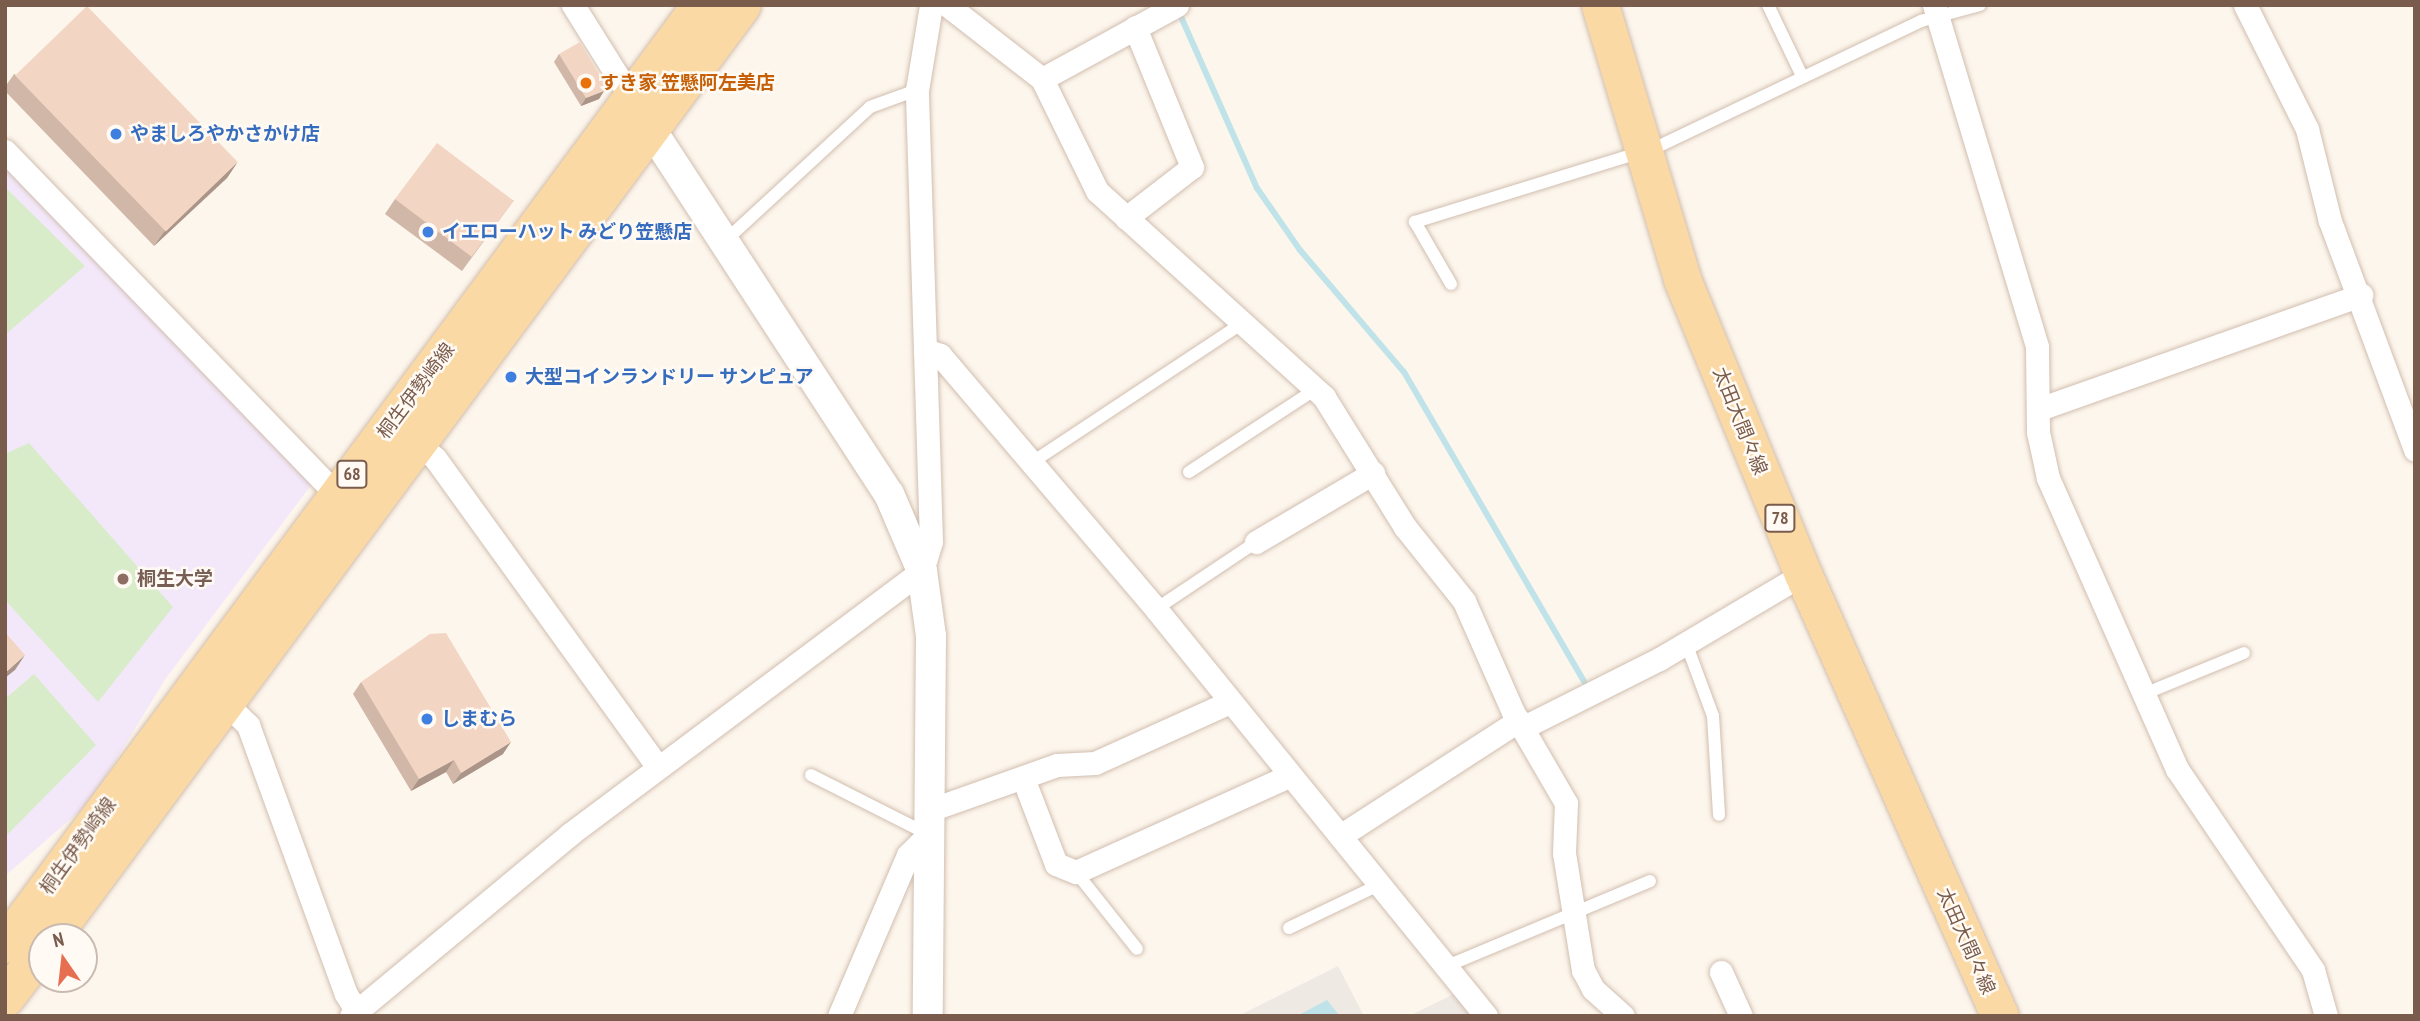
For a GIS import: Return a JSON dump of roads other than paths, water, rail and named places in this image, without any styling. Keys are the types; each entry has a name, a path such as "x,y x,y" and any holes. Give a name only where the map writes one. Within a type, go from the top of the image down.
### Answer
{"main road":[{"name":"桐生伊勢崎線","path":"60,923 213,692 336,494 700,5"},
{"name":"桐生伊勢崎線","path":"5,944 417,443 742,5"},
{"name":"太田大間々線","path":"1600,5 1682,279 1803,574 2000,1016"},
{"path":"5,998 28,968"}],"street":[{"path":"573,5 723,242 888,494 922,571 931,636 928,1016"},
{"path":"213,692 248,725 355,1014 657,766 922,571 932,541 917,90 931,5"},
{"path":"947,5 1042,79 1090,182 1126,218 1316,388 1373,473 1405,527 1464,601 1521,723 1566,803 1564,853 1587,981 1623,1016"},
{"path":"1042,79 1177,5"},
{"path":"2245,5 2307,129 2330,221 2361,295 2415,450"},
{"path":"1936,10 2037,347 2039,409 2048,478 2189,791 2313,970 2326,1016"},
{"path":"1126,218 1192,167 1135,27"},
{"path":"5,151 336,494"},
{"path":"2039,409 2361,295"},
{"path":"925,350 940,355 1156,609 1486,1016"},
{"path":"417,443 435,458 657,766"},
{"path":"1256,542 1373,473"},
{"path":"1340,836 1521,723 1686,643 1803,574"},
{"path":"839,1016 908,855 929,822 1057,765 1095,763 1230,702"},
{"path":"1023,778 1056,864 1076,872 1289,776"},
{"path":"1721,972 1741,1016"}],"lane":[{"path":"1768,5 1802,76"},
{"path":"1451,284 1415,222 1642,151 1936,10 1980,5"},
{"path":"723,242 870,107 917,90"},
{"path":"1031,463 1244,322"},
{"path":"1189,472 1316,388"},
{"path":"1156,609 1256,542"},
{"path":"1686,643 1713,716 1719,815"},
{"path":"2144,694 2244,653"},
{"path":"811,775 929,822"},
{"path":"1076,872 1137,949"},
{"path":"1447,966 1650,881"},
{"path":"1289,928 1381,884"}],"water":[{"path":"1327,1000 1340,1016 1297,1016"}],"waterway":[{"path":"1178,10 1257,188 1300,250 1404,372 1584,681"}],"place":[{"name":"すき家 笠懸阿左美店","path":"586,83"},
{"name":"やましろやかさかけ店","path":"116,134"},
{"name":"イエローハット みどり笠懸店","path":"428,232"},
{"name":"大型コインランドリー サンピュア","path":"511,377"},
{"name":"桐生大学","path":"123,579"},
{"name":"しまむら","path":"427,719"}]}
